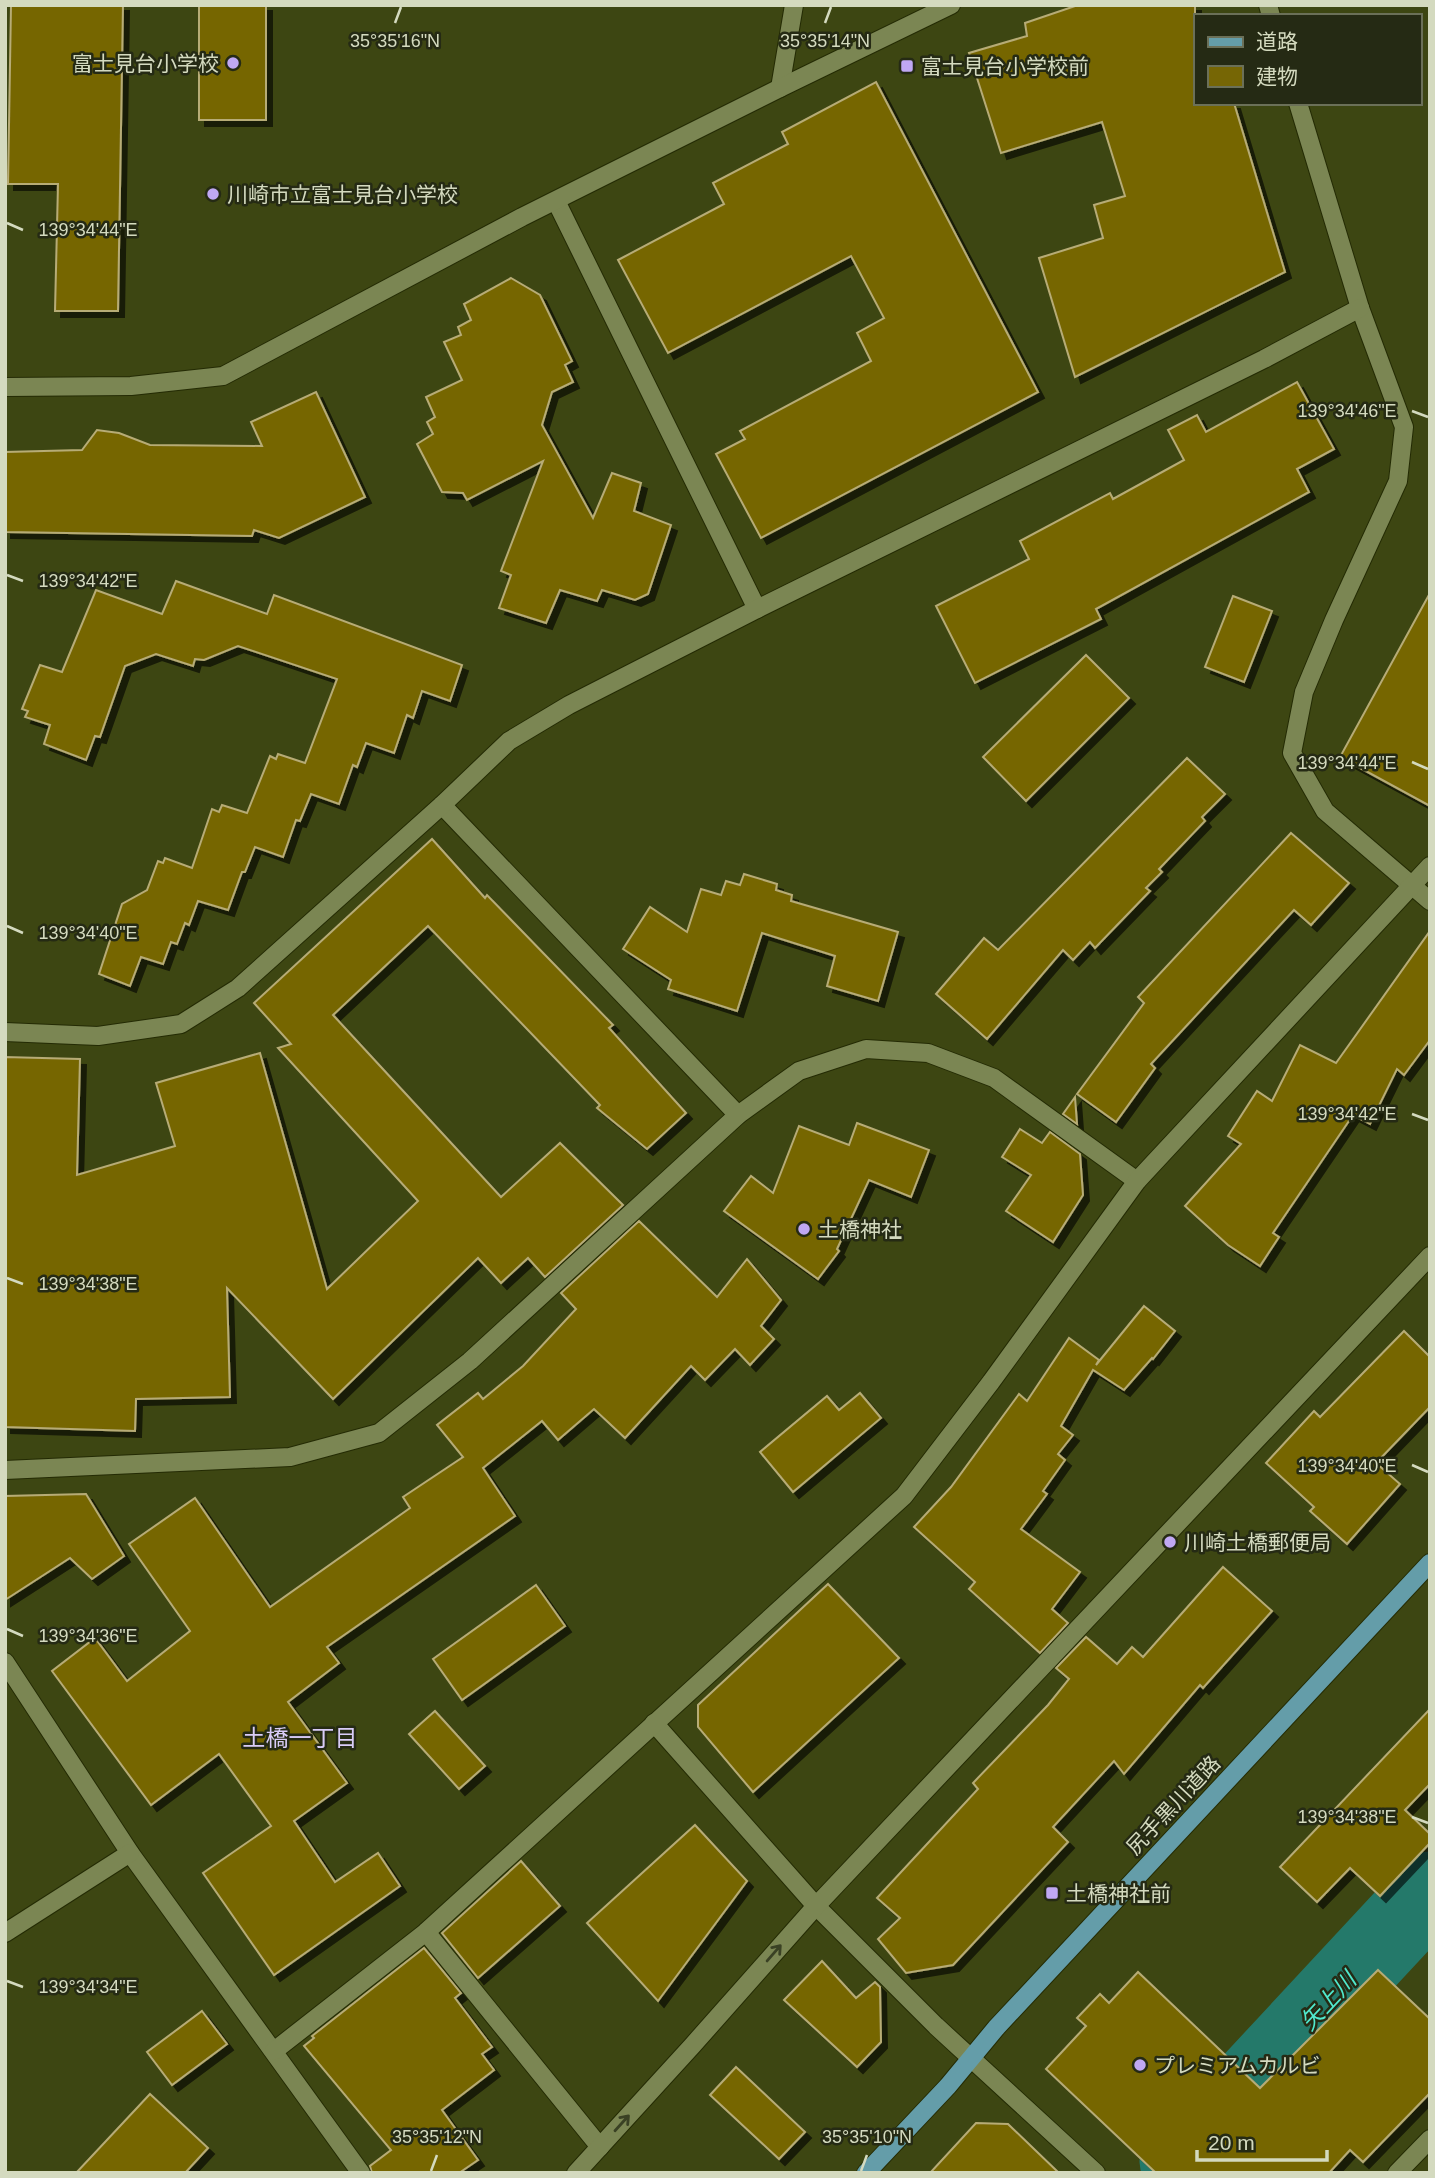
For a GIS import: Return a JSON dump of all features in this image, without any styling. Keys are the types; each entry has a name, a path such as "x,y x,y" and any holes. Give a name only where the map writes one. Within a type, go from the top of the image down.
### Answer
{"main road":[{"name":"尻手黒川道路","path":"866,2173 1430,1563"}],"street":[{"path":"780,88 794,5"},
{"path":"5,387 131,386 223,376 556,201 951,5"},
{"path":"1299,105 1360,308 1404,427 1398,481 1304,692 1292,753 1325,811 1430,901"},
{"path":"556,201 757,608"},
{"path":"5,1032 98,1036 181,1024 238,988 442,805 509,741 569,705 757,608 1264,359 1360,308"},
{"path":"442,805 738,1115"},
{"path":"274,2051 426,1932 904,1496 1137,1181 1430,866"},
{"path":"5,1470 290,1457 379,1433 470,1361 738,1115 799,1071 866,1049 928,1053 994,1078 1137,1181"},
{"path":"576,2173 816,1906 1430,1256"},
{"path":"5,1662 130,1853 361,2173"},
{"path":"653,1723 816,1906 971,2058 1096,2173"},
{"path":"5,1934 130,1853"},
{"path":"426,1932 600,2147"},
{"path":"1397,2173 1430,2139"}],"building":[{"path":"11,5 123,5 118,311 55,311 58,184 8,184"},
{"name":"富士見台小学校","path":"199,5 266,5 266,120 199,120"},
{"path":"1078,5 1195,5 1194,105 1235,105 1285,272 1075,377 1039,258 1103,238 1094,205 1125,196 1102,122 1001,153 969,53 1027,36 1025,23"},
{"path":"876,82 1038,392 761,538 716,454 745,439 740,431 871,361 857,333 884,318 851,256 668,353 618,260 724,204 713,183 788,144 782,132"},
{"path":"511,278 540,295 572,361 565,365 573,382 552,392 542,425 593,518 612,473 641,483 634,511 671,525 648,594 635,600 602,590 597,601 560,590 546,623 499,608 511,575 501,571 543,461 467,500 463,493 442,492 417,444 433,434 427,422 435,417 426,397 462,380 444,342 461,335 458,327 471,320 464,304"},
{"path":"1297,382 1334,449 1297,469 1309,492 1096,609 1101,619 975,683 936,606 1029,559 1020,541 1110,493 1113,499 1184,460 1168,430 1197,415 1206,432"},
{"path":"316,392 365,497 279,538 254,530 252,536 5,532 5,452 82,450 97,430 119,433 150,445 262,446 251,422"},
{"path":"176,581 267,614 274,595 462,665 450,701 422,691 413,718 407,715 394,753 366,743 357,767 353,765 339,804 311,794 300,821 296,820 283,857 255,847 245,872 242,872 228,910 198,901 189,925 185,923 177,944 171,942 163,964 141,957 130,986 99,974 122,904 147,890 158,861 163,863 165,858 192,868 212,809 219,812 222,805 247,813 270,756 276,759 278,754 305,763 337,679 238,646 204,660 195,659 193,666 156,654 125,666 100,737 95,736 86,760 44,744 50,725 25,717 28,711 22,709 40,665 62,672 96,590 162,614"},
{"path":"1430,593 1430,806 1340,757"},
{"path":"1233,596 1272,611 1244,682 1205,667"},
{"path":"1086,655 1129,698 1026,801 983,757"},
{"path":"1187,758 1225,794 1202,817 1205,821 1159,869 1162,872 1146,888 1150,891 1095,948 1090,942 1073,960 1063,950 987,1039 936,994 984,938 998,950"},
{"path":"1291,833 1349,883 1311,925 1294,910 1151,1064 1155,1068 1116,1122 1077,1094 1144,1003 1138,997"},
{"path":"432,839 485,898 487,895 613,1025 609,1028 686,1113 647,1149 597,1108 600,1105 428,926 333,1015 501,1197 560,1143 623,1205 545,1277 528,1258 501,1283 478,1258 333,1399 227,1288 230,1397 136,1399 135,1431 5,1427 5,1057 80,1059 77,1175 175,1146 156,1083 260,1053 327,1289 418,1201 278,1048 291,1044 254,1003"},
{"path":"744,874 777,884 776,890 792,895 791,901 898,932 878,1001 827,986 835,956 762,933 737,1011 668,989 671,980 623,949 650,907 687,932 701,889 721,895 726,881 740,885"},
{"path":"1430,931 1430,1040 1404,1075 1397,1069 1370,1124 1353,1115 1273,1233 1279,1237 1260,1266 1228,1245 1185,1206 1241,1144 1228,1136 1257,1091 1272,1101 1300,1045 1336,1063"},
{"path":"1075,1097 1077,1124 1063,1114"},
{"path":"857,1123 929,1150 911,1197 869,1180 837,1249 839,1251 818,1279 724,1211 751,1176 773,1193 799,1126 849,1145"},
{"path":"1020,1129 1042,1143 1050,1132 1080,1154 1083,1195 1053,1242 1006,1211 1031,1175 1002,1157"},
{"path":"639,1221 717,1297 747,1259 781,1300 761,1326 774,1339 750,1365 735,1349 705,1380 691,1366 625,1438 594,1409 558,1440 542,1421 483,1468 515,1516 327,1647 339,1663 288,1702 347,1783 294,1821 335,1882 378,1853 400,1886 274,1975 203,1873 271,1826 219,1754 151,1805 52,1671 95,1638 127,1681 190,1631 129,1544 195,1498 270,1607 410,1508 403,1497 463,1457 437,1425 478,1393 483,1399 523,1366 576,1309 561,1293"},
{"path":"1144,1306 1175,1331 1124,1390 1093,1370 1061,1426 1073,1435 1058,1454 1065,1460 1043,1491 1047,1494 1021,1529 1080,1572 1052,1609 1068,1623 1040,1653 969,1589 975,1582 914,1527 951,1487 1019,1394 1027,1401 1069,1338 1099,1360 1096,1365"},
{"path":"1404,1331 1430,1357 1430,1407 1376,1463 1400,1484 1347,1544 1310,1511 1314,1507 1266,1463 1314,1411 1320,1417"},
{"path":"860,1393 881,1418 793,1492 760,1452 827,1396 839,1410"},
{"path":"86,1494 124,1556 92,1579 70,1558 5,1600 5,1496"},
{"path":"1223,1567 1272,1611 1203,1688 1200,1685 1124,1774 1114,1761 1053,1827 1068,1842 953,1965 906,1973 878,1939 900,1918 877,1898 978,1789 973,1783 1048,1705 1069,1679 1056,1668 1086,1637 1117,1664 1132,1647 1143,1657"},
{"path":"828,1584 899,1658 753,1792 698,1727 698,1705"},
{"path":"536,1585 565,1626 462,1700 433,1659"},
{"path":"1430,1709 1430,1784 1405,1810 1430,1834 1430,1843 1380,1896 1350,1868 1317,1902 1280,1867"},
{"path":"435,1711 485,1766 459,1789 409,1734"},
{"path":"695,1825 747,1881 658,2001 587,1923"},
{"path":"521,1861 560,1906 478,1978 442,1933"},
{"path":"424,1948 461,1993 455,1998 492,2047 482,2054 494,2070 442,2110 478,2160 459,2173 372,2173 370,2166 391,2150 304,2046 314,2038 312,2036"},
{"path":"822,1961 856,1998 875,1982 880,1987 881,2042 857,2067 784,2000"},
{"path":"1378,1970 1430,2019 1430,2093 1363,2162 1350,2150 1329,2173 1156,2173 1046,2069 1086,2026 1077,2018 1100,1994 1109,2003 1138,1972 1260,2088"},
{"path":"202,2011 227,2044 172,2085 147,2052"},
{"path":"736,2067 805,2132 779,2159 710,2095"},
{"path":"150,2094 208,2148 185,2173 76,2173"},
{"path":"976,2123 1008,2124 1059,2173 930,2173"}],"waterway":[{"name":"矢上川","path":"1179,2161 1430,1891"}],"place":[{"name":"富士見台小学校","path":"233,63"},
{"name":"富士見台小学校前","path":"907,66"},
{"name":"川崎市立富士見台小学校","path":"213,194"},
{"name":"土橋神社","path":"804,1229"},
{"name":"川崎土橋郵便局","path":"1170,1542"},
{"name":"土橋神社前","path":"1052,1893"},
{"name":"プレミアムカルビ","path":"1140,2065"}],"district":[{"name":"土橋一丁目","path":"300,1738"}]}
